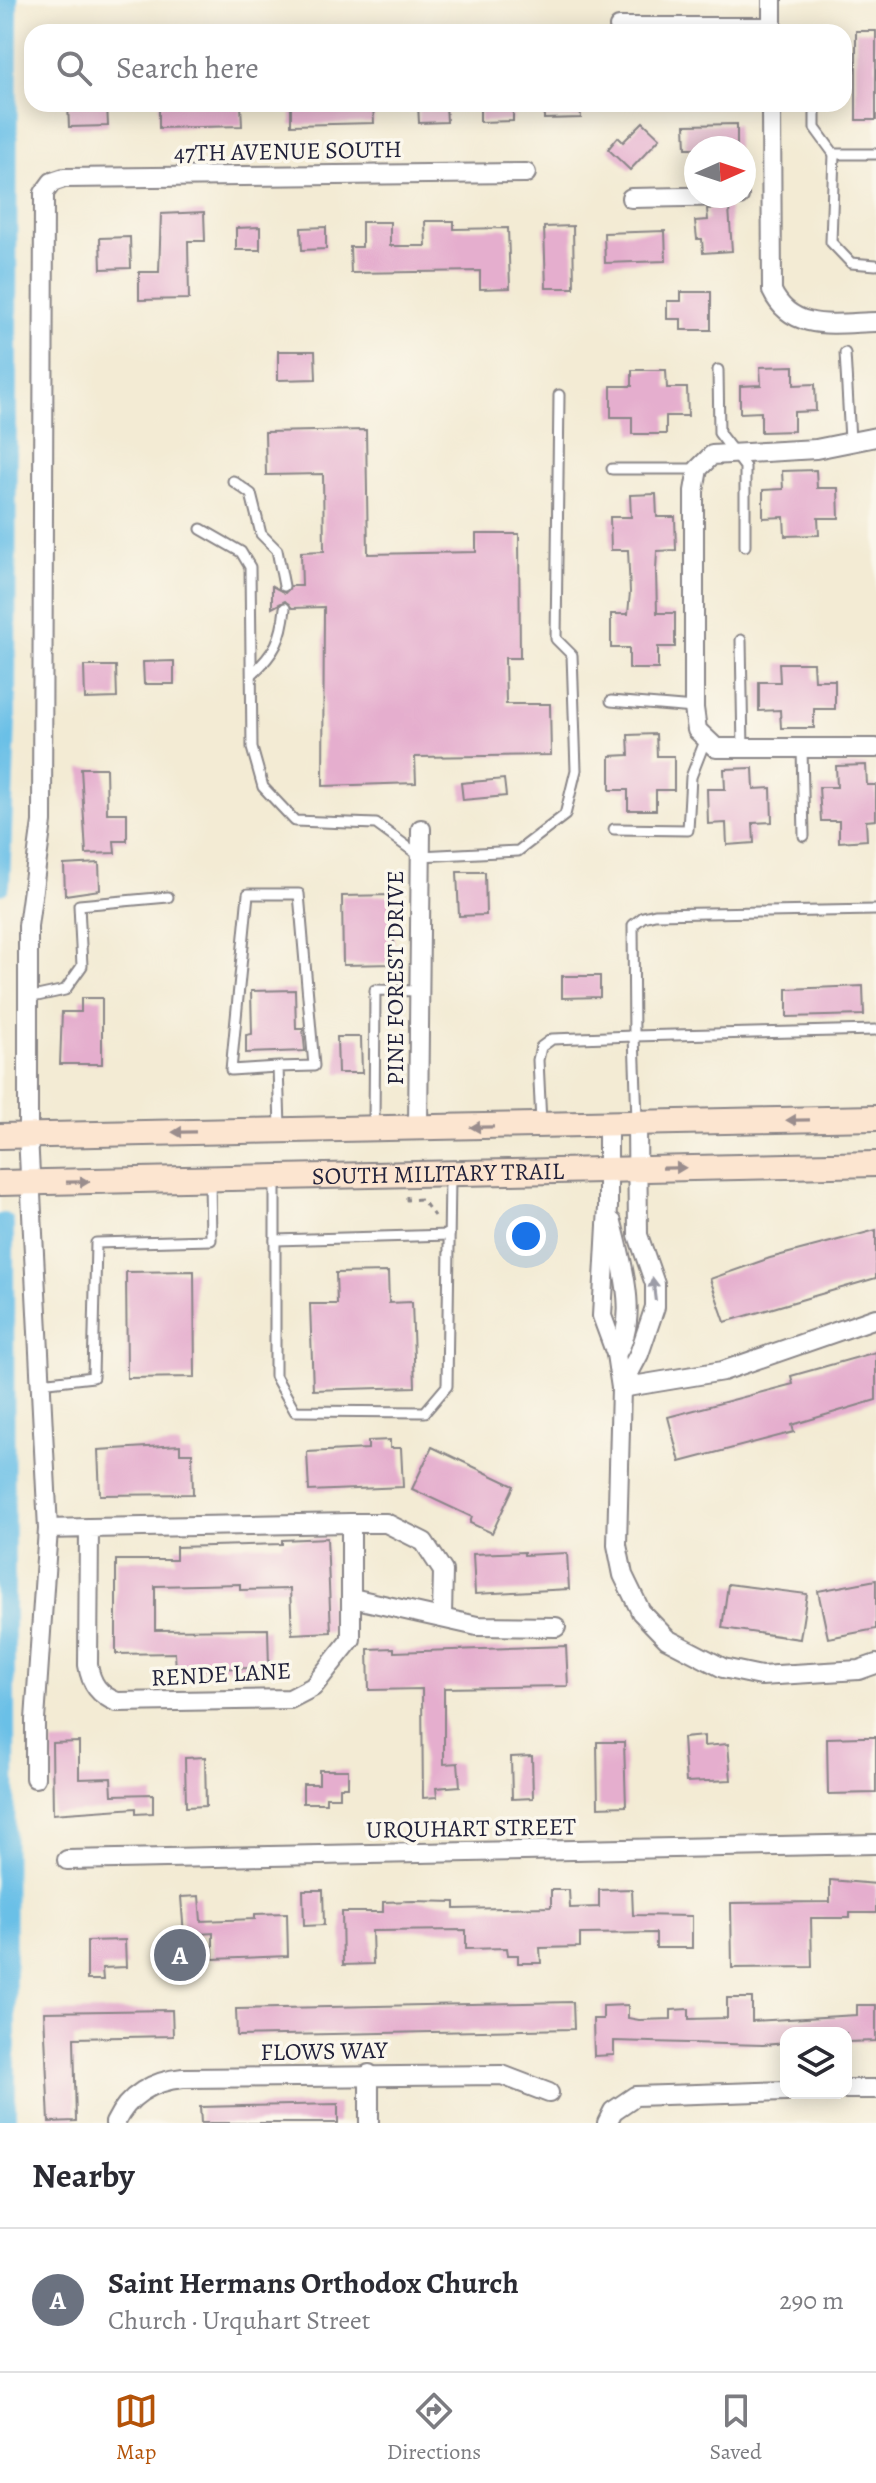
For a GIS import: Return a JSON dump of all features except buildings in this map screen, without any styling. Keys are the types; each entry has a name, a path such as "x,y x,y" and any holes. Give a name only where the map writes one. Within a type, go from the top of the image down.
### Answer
{"main road":[{"name":"SOUTH MILITARY TRAIL","path":"0,1136 876,1118"},
{"name":"SOUTH MILITARY TRAIL","path":"0,1183 876,1164"}],"street":[{"path":"772,0 772,24"},
{"path":"771,112 772,291 787,313 816,323 876,322"},
{"name":"47TH AVENUE SOUTH","path":"28,998 28,926 42,822 44,193 52,182 64,178 526,173"},
{"path":"756,196 770,195"},
{"path":"631,198 684,197"},
{"path":"876,437 816,449 733,451 712,455 698,469 694,491 694,708 697,730 705,741 716,748 876,748"},
{"name":"PINE FOREST DRIVE","path":"418,1128 421,829"},
{"path":"28,998 28,1135 48,1529 35,1720 35,1778"},
{"path":"621,1388 655,1307 655,1284 638,1235 637,1123"},
{"path":"608,1124 608,1207 602,1316 616,1354 621,1388 617,1545 623,1575 641,1612 667,1639 723,1668 761,1676 859,1670 876,1664"},
{"path":"608,1207 623,1268 624,1342 616,1354"},
{"path":"621,1388 723,1371 876,1318"},
{"path":"625,1324 646,1334"},
{"name":"RENDE LANE","path":"89,1528 90,1677 106,1697 117,1702 277,1700 303,1695 351,1639 351,1523"},
{"path":"48,1529 386,1523 424,1542 443,1571 442,1615"},
{"path":"352,1598 442,1615 477,1626 556,1627"},
{"name":"URQUHART STREET","path":"67,1860 876,1844"},
{"path":"369,2074 369,2123"},
{"name":"FLOWS WAY","path":"115,2123 133,2097 169,2079 369,2074 502,2075 549,2093"},
{"path":"852,2089 876,2089"},
{"path":"607,2123 613,2111 635,2096 780,2091"}],"lane":[{"path":"815,112 815,128 834,154 831,242 851,263 876,265"},
{"path":"834,154 876,154"},
{"path":"845,353 850,440"},
{"path":"718,370 719,433 745,467 745,546"},
{"path":"201,529 241,552 250,567 252,748 263,787 295,821 376,824 420,856 518,851 565,815 576,770 572,655 556,639 559,395"},
{"path":"612,469 698,469"},
{"path":"233,481 251,494 261,534 277,550 284,586"},
{"path":"252,674 273,655 285,608"},
{"path":"741,640 743,750"},
{"path":"611,701 694,708"},
{"path":"614,829 688,830 691,777 705,741"},
{"path":"802,749 804,836"},
{"path":"248,894 299,894 314,1066 278,1067 231,1070 248,894"},
{"path":"28,998 65,990 82,966 79,905 168,897"},
{"path":"637,1123 633,925 643,917 876,910"},
{"path":"374,1129 375,990 419,991"},
{"path":"541,1125 541,1047 552,1039 876,1030"},
{"path":"278,1067 280,1130"},
{"path":"275,1177 275,1376 295,1411 425,1412 447,1386 450,1173"},
{"path":"40,1383 93,1377 96,1243 211,1240 210,1179"},
{"path":"275,1240 449,1235"}],"path":[{"path":"407,1192 407,1200 422,1199 434,1211 434,1223"}],"waterway":[{"path":"0,885 6,722 8,0"},
{"path":"4,1223 6,2123"}],"place":[{"name":"Saint Hermans Orthodox Church","path":"180,1955"}]}
